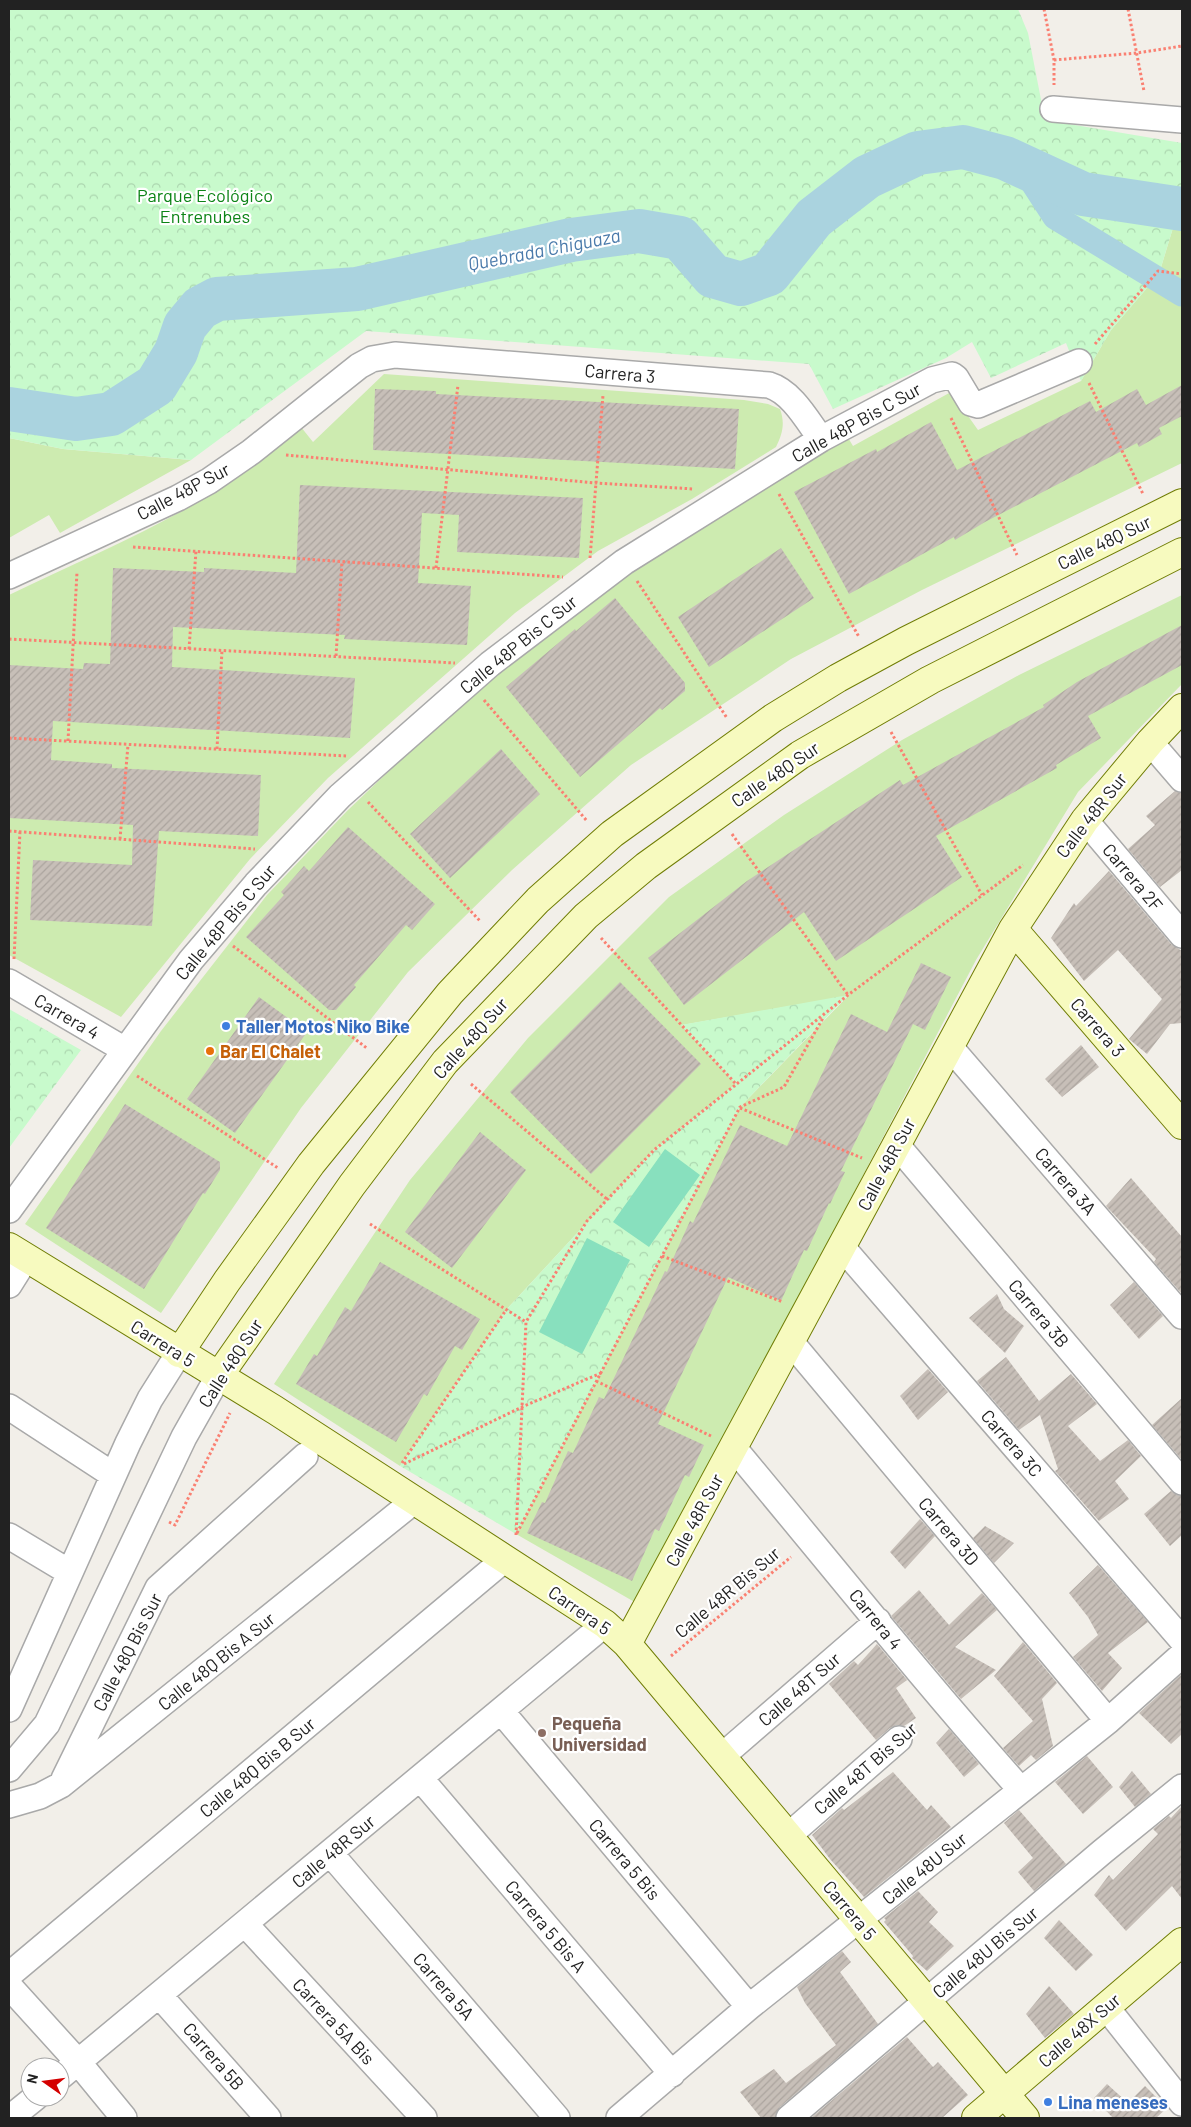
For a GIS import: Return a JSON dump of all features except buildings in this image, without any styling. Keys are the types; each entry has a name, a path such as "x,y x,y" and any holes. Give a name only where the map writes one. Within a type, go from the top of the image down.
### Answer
{"main road":[{"name":"Calle 48Q Sur","path":"179,1353 227,1281 311,1164 438,1007 538,900 612,834 773,718 838,678 906,641 1182,503"},
{"name":"Calle 48Q Sur","path":"218,1377 352,1185 445,1062 586,916 646,866 800,755 930,680 1182,552"},
{"name":"Calle 48R Sur","path":"626,1644 1013,928 1085,820 1150,742 1182,708"},
{"name":"Carrera 3","path":"1013,928 1182,1126"},
{"name":"Carrera 5","path":"17,1253 275,1410 414,1501 510,1549 605,1624 626,1644 1025,2118"},
{"name":"Calle 48X Sur","path":"976,2118 1182,1942"}],"street":[{"path":"1053,108 1182,120"},
{"name":"Carrera 3","path":"395,355 769,385 786,394 821,439"},
{"name":"Calle 48P Sur","path":"9,576 178,498 209,481 251,452 359,366 372,360 395,355"},
{"name":"Calle 48P Bis C Sur","path":"9,1210 191,960 256,884 352,785 490,664 594,579 821,439 932,380 948,375 956,378 971,403 978,405 1079,362"},
{"path":"1150,742 1182,779"},
{"name":"Carrera 2F","path":"1085,820 1182,935"},
{"name":"Carrera 4","path":"11,983 120,1056"},
{"name":"Carrera 3A","path":"949,1046 1182,1316"},
{"name":"Carrera 3B","path":"890,1155 1182,1482"},
{"name":"Carrera 3C","path":"841,1246 1182,1640"},
{"path":"9,1285 17,1253"},
{"name":"Carrera 3D","path":"790,1341 1108,1722"},
{"name":"Calle 48Q Sur","path":"9,1709 113,1475 150,1399 179,1353"},
{"name":"Calle 48Q Sur","path":"9,1769 47,1724 184,1437 218,1377"},
{"path":"9,1408 113,1475"},
{"name":"Carrera 4","path":"733,1447 942,1701 1021,1790"},
{"name":"Calle 48Q Bis Sur","path":"61,1785 158,1588 306,1456"},
{"name":"Calle 48Q Bis A Sur","path":"9,1805 40,1796 61,1785 414,1501"},
{"path":"9,1536 69,1572"},
{"name":"Calle 48Q Bis B Sur","path":"9,1975 510,1549"},
{"name":"Calle 48T Sur","path":"721,1756 878,1621"},
{"name":"Calle 48R Sur","path":"70,2069 605,1624"},
{"name":"Calle 48U Sur","path":"619,2118 749,2007 1108,1722 1182,1655"},
{"name":"Carrera 5 Bis","path":"501,1711 749,2007"},
{"name":"Calle 48T Bis Sur","path":"788,1836 899,1739"},
{"name":"Carrera 5 Bis A","path":"420,1778 672,2074"},
{"name":"Calle 48U Bis Sur","path":"789,2118 1182,1787"},
{"name":"Carrera 5A","path":"330,1853 557,2118"},
{"name":"Carrera 5A Bis","path":"245,1924 424,2118"},
{"path":"9,1986 60,2057"},
{"name":"Carrera 5B","path":"159,1994 268,2118"},
{"path":"1106,2007 1181,2099"},
{"path":"70,2071 124,2118"},
{"path":"10,2118 24,2107"}],"path":[{"path":"1044,9 1054,60 1053,108"},
{"path":"1128,9 1150,118"},
{"path":"1054,60 1137,53 1182,46"},
{"path":"1143,494 1079,362 1158,271 1182,274"},
{"path":"436,568 461,360"},
{"path":"127,546 594,579 596,483 605,372"},
{"path":"949,415 1017,555"},
{"path":"251,452 596,483 695,489"},
{"path":"766,472 861,639"},
{"path":"68,741 78,543"},
{"path":"189,648 196,551"},
{"path":"336,656 342,562"},
{"path":"624,562 727,718"},
{"path":"9,639 490,664"},
{"path":"217,749 222,650"},
{"path":"469,682 587,821"},
{"path":"891,732 982,895"},
{"path":"9,738 382,758"},
{"path":"120,839 128,744"},
{"path":"352,785 480,921"},
{"path":"9,831 287,851"},
{"path":"11,983 20,832"},
{"path":"730,832 848,996"},
{"path":"516,1534 526,1322 588,1221 654,1150 848,996 1029,860"},
{"path":"215,932 368,1049"},
{"path":"597,933 736,1084"},
{"path":"510,1549 516,1534 740,1108 784,1087 824,1015"},
{"path":"120,1056 280,1169"},
{"path":"471,1084 608,1200"},
{"path":"740,1108 890,1155"},
{"path":"370,1224 526,1322"},
{"path":"662,1256 806,1311"},
{"path":"506,1310 400,1466 522,1406 601,1373"},
{"path":"596,1381 733,1447"},
{"path":"148,1511 175,1525 231,1410"},
{"name":"Calle 48R Bis Sur","path":"668,1659 811,1540"}],"green space":[{"name":"Parque Ecológico Entrenubes","path":"9,9 1018,9 1028,33 1045,120 1182,143 1182,198 1159,274 1111,330 1081,381 1066,343 991,378 972,342 946,358 833,409 809,364 366,331 191,460 63,449 9,438"},
{"path":"1182,198 1182,463 922,590 791,659 631,765 512,870 408,972 301,1108 161,1313 25,1224 161,1031 267,895 347,811 433,729 611,581 847,436 853,446 951,392 978,430 1081,381 1111,330 1159,274"},
{"path":"384,374 744,400 768,404 780,409 782,428 776,447 692,499 598,551 515,613 328,778 250,859 121,1017 9,955 9,595 140,533 192,506 238,476 301,427 313,442"},
{"path":"9,438 63,449 191,460 60,533 49,515 9,538"},
{"path":"1182,595 1182,684 1078,792 976,960 638,1604 516,1534 740,1107 848,996 682,1025 736,1084 654,1150 506,1310 400,1466 274,1384 410,1180 528,1038 669,897 784,815 902,740 1019,675"},
{"path":"848,995 740,1107 516,1534 400,1466 506,1310 654,1150 736,1084 681,1025"},
{"path":"9,1009 81,1050 9,1148"},
{"path":"665,1149 700,1175 649,1247 613,1222"},
{"path":"587,1238 630,1260 582,1354 539,1332"}],"waterway":[{"name":"Quebrada Chiguaza","path":"9,409 76,419 111,414 156,385 176,352 185,326 200,308 217,299 357,289 571,240 639,231 680,238 713,276 741,284 769,274 814,218 867,177 918,153 963,147 1005,158 1083,194 1182,209"},
{"path":"1022,166 1055,217 1182,294"}],"place":[{"name":"Taller Motos Niko Bike","path":"226,1026"},
{"name":"Bar El Chalet","path":"210,1051"},
{"name":"Pequeña Universidad","path":"542,1733"},
{"name":"Lina meneses","path":"1048,2102"}]}
